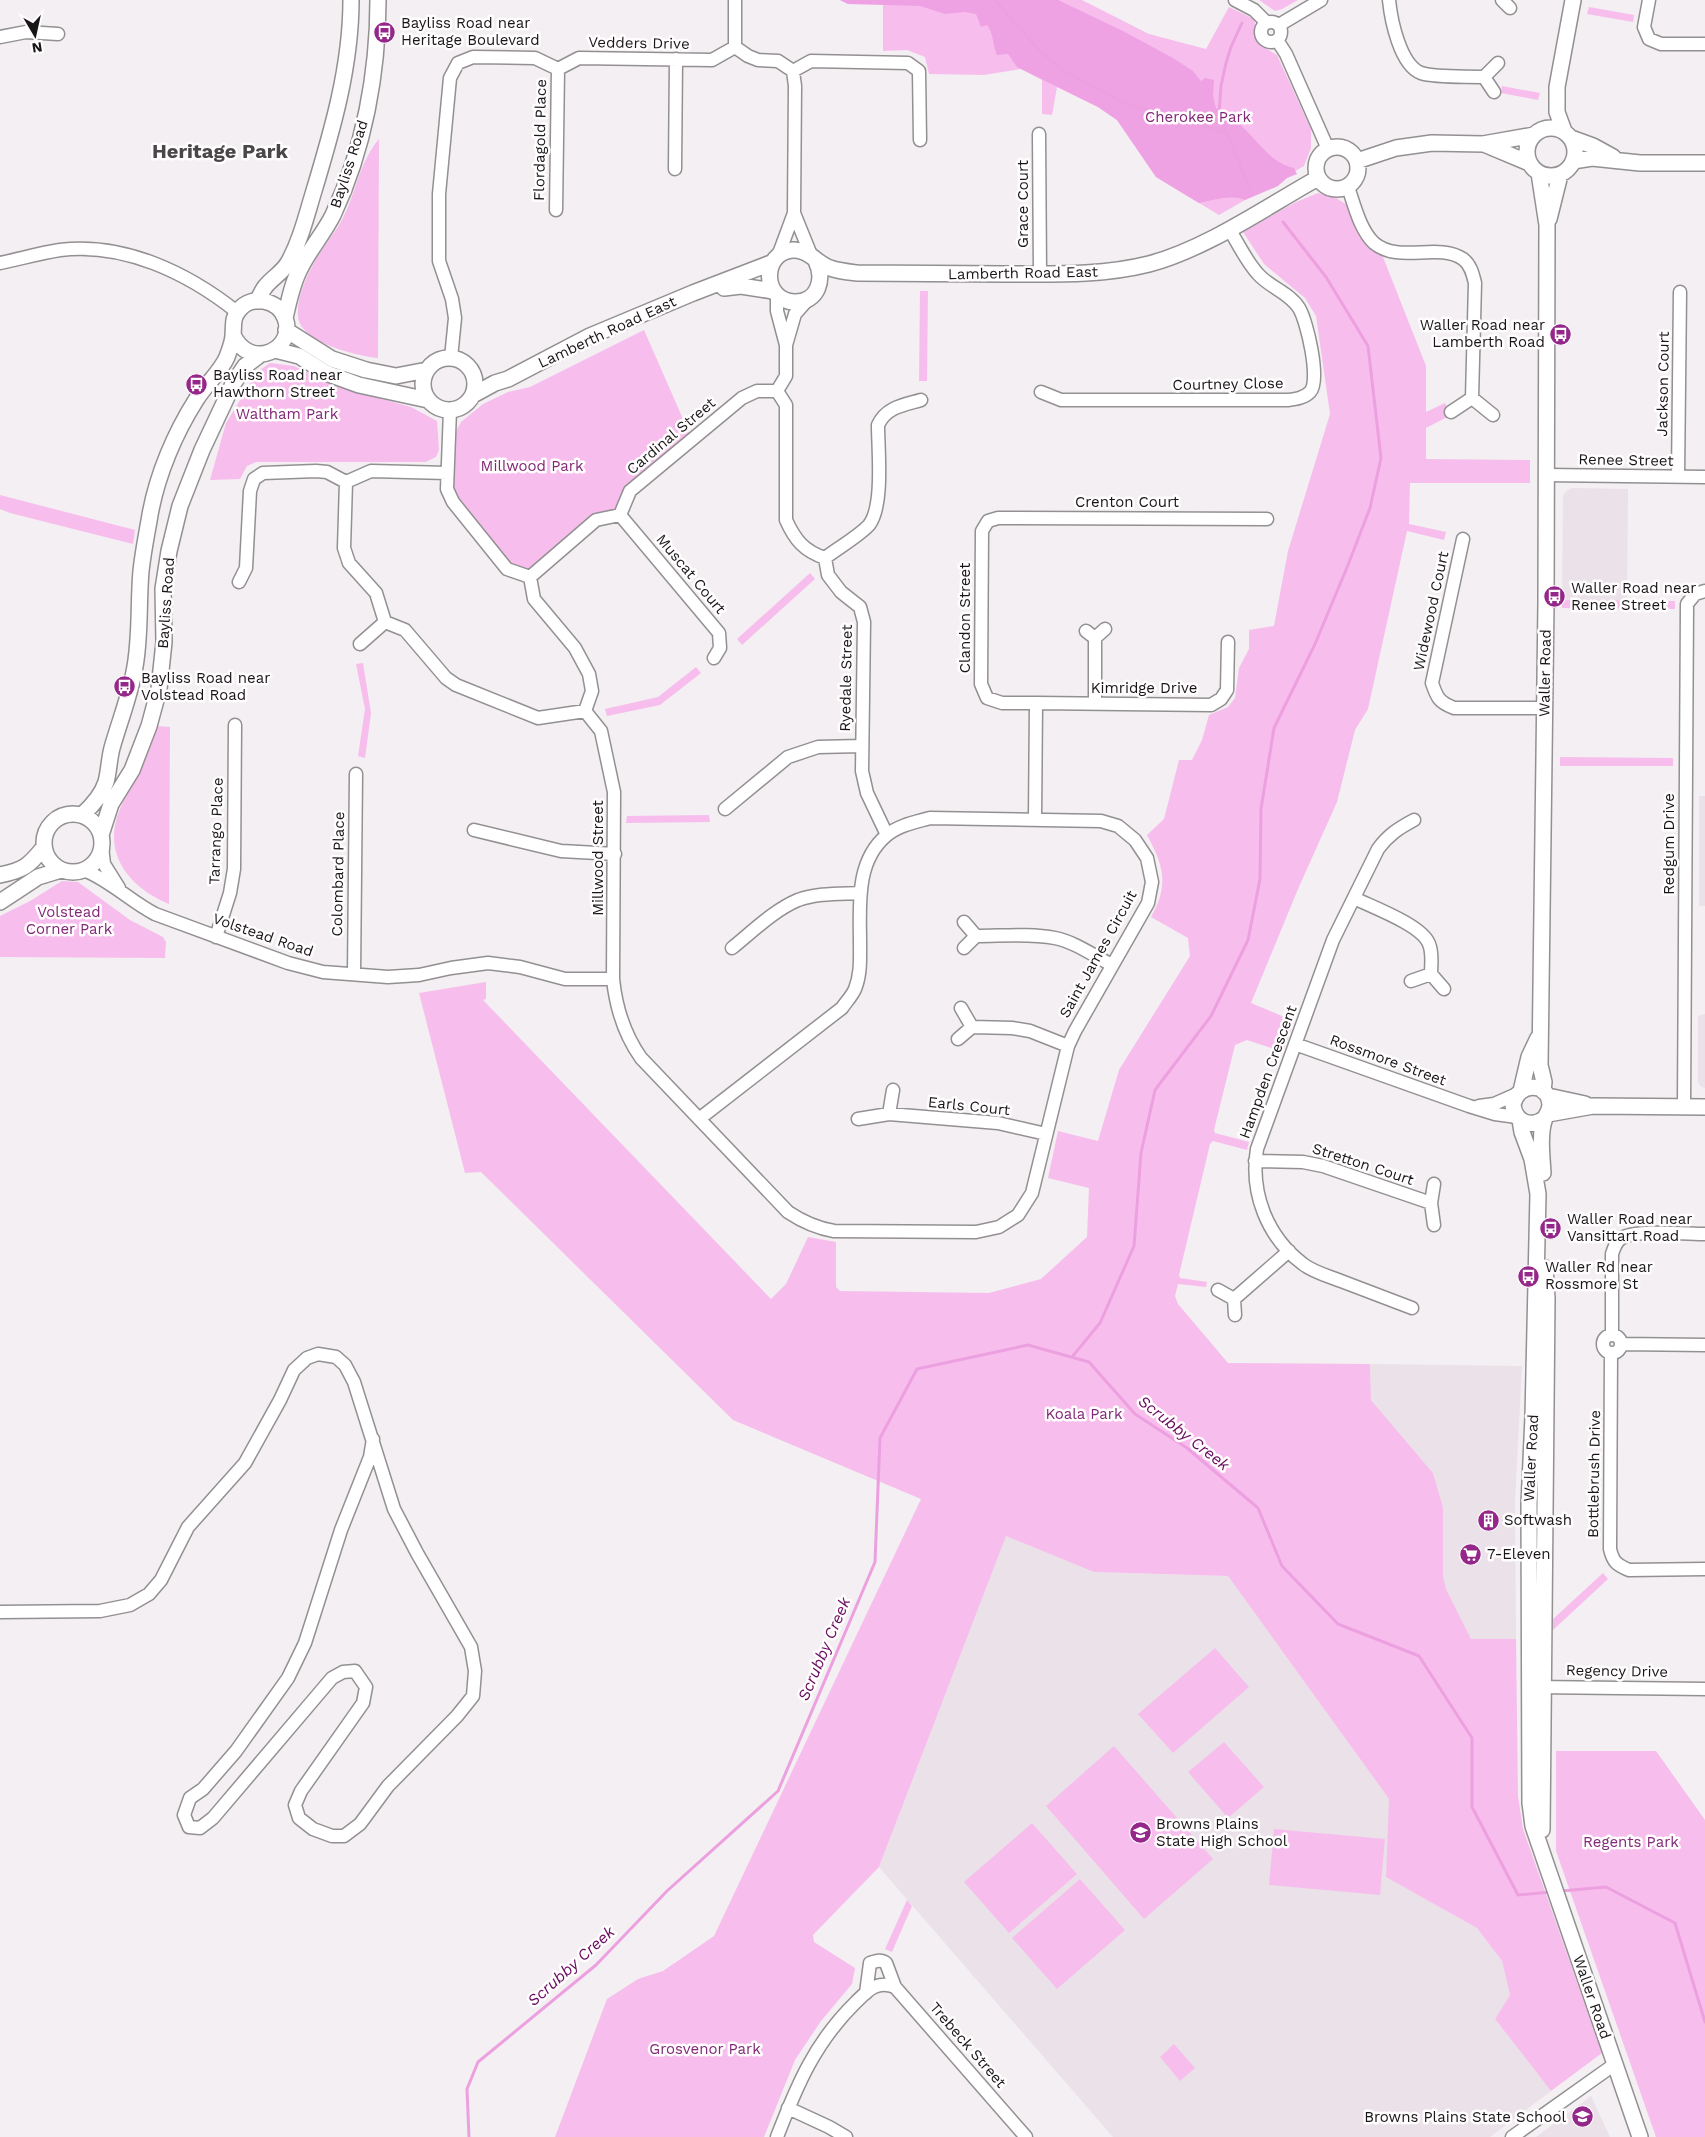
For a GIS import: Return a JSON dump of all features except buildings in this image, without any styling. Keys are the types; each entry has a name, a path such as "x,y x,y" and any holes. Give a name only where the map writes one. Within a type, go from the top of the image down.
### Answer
{"street":[{"name":"Bayliss Road","path":"82,815 96,800 106,783 112,747 134,673 139,637 141,570 150,513 163,469 178,433 196,400 226,358 237,312 243,306 257,300 265,286 280,275 289,262 334,126 344,77 350,30 351,0"},
{"name":"Bayliss Road","path":"84,870 97,861 111,804 132,770 149,726 159,689 164,642 163,589 169,551 180,506 202,450 233,384 246,366 268,352 285,337 292,288 300,269 332,216 342,191 363,127 371,87 378,0"},
{"path":"735,0 735,47 758,60 778,61 793,71 795,86 794,214 768,278 775,293 777,312 786,345 786,376 777,391 786,406 786,520 793,536 810,553 825,558 868,526 874,516 878,503 878,425 888,410 922,400"},
{"path":"1235,0 1254,10 1273,24"},
{"path":"1320,0 1262,29 1263,37 1270,41 1277,40 1298,81 1328,149"},
{"path":"1389,0 1398,40 1408,62 1416,70 1428,74 1484,77"},
{"path":"1483,144 1549,176 1560,174 1570,167 1574,161 1575,146 1557,112 1557,87 1573,0"},
{"path":"1649,0 1644,27 1649,39 1661,44 1705,44"},
{"path":"0,37 26,32 58,34"},
{"name":"Vedders Drive","path":"558,70 579,58 712,60 735,47"},
{"path":"428,400 423,385 427,370 437,360 451,358 455,318 452,299 439,261 439,194 450,78 458,63 473,57 535,58 558,70"},
{"path":"675,169 676,60"},
{"path":"793,71 811,61 908,63 918,72 920,140"},
{"path":"1484,77 1498,62"},
{"name":"Flordagold Place","path":"556,210 558,70"},
{"path":"1484,77 1494,92"},
{"path":"1534,168 1526,148 1538,132 1557,87"},
{"path":"1357,161 1396,148 1432,143 1483,144 1538,132 1549,127 1593,146 1617,159"},
{"name":"Grace Court","path":"1039,134 1040,274"},
{"path":"1334,147 1348,150 1357,161 1357,176 1348,187 1334,190 1328,188 1318,178 1316,172 1318,159 1328,149 1334,147"},
{"path":"1574,161 1592,158 1617,159 1640,163 1705,163"},
{"name":"Waller Road","path":"1534,168 1547,225 1542,1030 1540,1065 1550,1105 1540,1147 1544,1190 1547,1298 1539,1417 1529,1504 1536,1553 1536,1687 1530,1803 1533,1826 1640,2137"},
{"name":"Waller Road","path":"1547,225 1560,174"},
{"name":"Lamberth Road East","path":"814,258 830,268 857,273 1077,275 1116,270 1150,263 1186,250 1229,229 1318,178"},
{"path":"1348,187 1365,230 1373,242 1380,247 1392,252 1450,254 1464,260 1471,269 1475,283 1472,398"},
{"path":"786,345 795,314 813,295 821,275 794,214"},
{"name":"Courtney Close","path":"1041,392 1061,400 1288,400 1299,398 1310,392 1315,380 1304,317 1295,302 1257,273 1229,229"},
{"path":"0,263 61,250 96,250 127,254 162,265 227,303 237,312"},
{"path":"774,260 786,251 795,250 814,258"},
{"name":"Lamberth Road East","path":"450,410 464,406 473,394 521,372 590,336 774,260"},
{"name":"Lamberth Road East","path":"813,295 830,281 857,273"},
{"name":"Lamberth Road East","path":"693,293 741,286 775,293"},
{"name":"Jackson Court","path":"1678,477 1680,292"},
{"path":"775,293 785,300 794,302 802,302 813,295"},
{"path":"257,300 274,305 280,310 286,324 332,358 366,370 396,376 427,370"},
{"path":"233,335 237,343 244,350 252,354 268,352 299,356 326,373 358,385 428,400 442,409 450,410 447,489 453,502 507,569 530,577"},
{"name":"Lamberth Road East","path":"451,358 459,359 472,370 492,375 521,372"},
{"path":"472,370 475,378 473,394"},
{"name":"Cardinal Street","path":"620,515 630,491 742,398 757,391 777,391"},
{"path":"1450,412 1472,398"},
{"path":"1472,398 1493,415"},
{"path":"239,582 246,568 250,491 254,479 263,473 316,470 327,472 346,482"},
{"path":"346,482 371,471 447,473"},
{"name":"Renee Street","path":"1546,475 1705,477"},
{"path":"346,482 344,548 349,563 376,593 385,622"},
{"path":"530,577 596,520 620,515"},
{"name":"Muscat Court","path":"620,515 719,633 720,648 714,658"},
{"name":"Crenton Court","path":"988,521 998,518 1266,519"},
{"name":"Clandon Street","path":"988,521 982,531 981,684 987,698 1002,703 1036,703"},
{"name":"Widewood Court","path":"1463,539 1432,683 1436,694 1442,704 1454,708 1544,708"},
{"name":"Ryedale Street","path":"825,558 828,575 841,592 860,607 864,622 862,771 867,793 887,835"},
{"path":"385,622 405,630 446,678 456,685 538,718 585,711 592,691 589,674 575,648 534,599 530,577"},
{"name":"Redgum Drive","path":"1684,1106 1687,604 1695,594 1705,592"},
{"path":"360,644 385,622"},
{"path":"1095,633 1095,704"},
{"name":"Kimridge Drive","path":"1036,703 1211,705 1221,699 1227,690 1228,642"},
{"path":"1034,820 1036,703"},
{"name":"Millwood Street","path":"585,711 601,731 614,792 613,979"},
{"name":"Tarrango Place","path":"216,937 230,893 234,869 234,725"},
{"path":"725,809 788,757 818,747 861,746"},
{"name":"Colombard Place","path":"354,974 356,774"},
{"path":"84,870 69,872 61,870 53,864 47,856 44,847 48,828 54,821 63,816 72,814 82,815 91,819 102,841"},
{"name":"Saint James Circuit","path":"613,979 615,1000 630,1043 641,1058 699,1119 788,1212 817,1228 834,1230 976,1232 999,1227 1018,1215 1032,1193 1068,1046 1148,903 1152,882 1147,858 1135,840 1118,826 1101,821 930,818 906,825 887,835 866,864 860,893 860,970 854,990 842,1008 699,1119"},
{"name":"Hampden Crescent","path":"1412,1308 1304,1265 1289,1251 1277,1238 1262,1210 1258,1195 1255,1161 1257,1149 1333,940 1378,849 1386,838 1414,820"},
{"path":"474,830 561,852 615,854"},
{"name":"Volstead Road","path":"102,841 104,864 120,890"},
{"path":"0,875 20,871 31,864 44,847"},
{"path":"0,902 38,877 61,870"},
{"name":"Volstead Road","path":"84,870 120,890 136,904 154,914 288,963 323,972 388,977 419,975 450,968 488,963 520,967 565,979 613,979"},
{"path":"732,948 784,908 799,900 816,896 860,893"},
{"path":"1354,898 1420,931 1428,941 1432,952 1431,974 1444,990"},
{"path":"964,922 976,936"},
{"path":"964,948 976,936 1038,936 1057,938 1075,945 1112,966"},
{"path":"1411,982 1431,974"},
{"path":"961,1008 972,1026"},
{"path":"958,1039 972,1026 1012,1028 1030,1031 1068,1046"},
{"name":"Waller Road","path":"1539,1417 1538,1194 1532,1159 1513,1105 1520,1092 1529,1057 1542,1030"},
{"name":"Rossmore Street","path":"1295,1044 1469,1106 1495,1114 1519,1118"},
{"path":"1520,1092 1532,1087 1546,1094 1593,1106"},
{"path":"889,1114 893,1090"},
{"name":"Rossmore Street","path":"1469,1106 1494,1104 1520,1092"},
{"path":"1519,1118 1533,1124 1546,1116 1593,1106 1705,1107"},
{"name":"Earls Court","path":"858,1119 889,1114 998,1123 1046,1134"},
{"name":"Stretton Court","path":"1255,1161 1303,1162 1323,1166 1430,1203"},
{"name":"Stretton Court","path":"1434,1184 1430,1203 1434,1225"},
{"path":"1705,1234 1636,1233 1620,1238 1614,1246 1612,1254 1616,1339 1705,1345"},
{"path":"1234,1299 1289,1251"},
{"path":"1218,1290 1234,1299"},
{"path":"1234,1299 1235,1315"},
{"name":"Bottlebrush Drive","path":"1616,1339 1604,1339 1603,1345 1611,1353 1610,1549 1613,1560 1618,1565 1629,1570 1705,1569"},
{"path":"0,1612 100,1611 130,1605 149,1594 161,1580 188,1527 245,1463 280,1400 294,1370 307,1358 318,1354 336,1357 345,1365 354,1382 373,1439 394,1509 471,1647 475,1670 472,1696 457,1716 388,1786 360,1824 344,1836 332,1836 313,1829 299,1818 296,1805 301,1791 363,1703 366,1687 363,1680 355,1672 343,1672 332,1678 213,1818 200,1828 189,1827 184,1815 190,1798 203,1789 236,1751 288,1678 305,1643 341,1530 370,1456 373,1439"},
{"name":"Regency Drive","path":"1536,1687 1705,1689"},
{"path":"866,1993 870,1964 876,1961 883,1960 886,1962 895,1987"},
{"path":"777,2137 802,2073 819,2044 842,2015 866,1993 880,1984 895,1987"},
{"name":"Trebeck Street","path":"895,1987 1026,2137"},
{"path":"1512,2137 1615,2064"},
{"path":"788,2108 846,2137"}],"shaded area":[{"path":"1572,488 1628,489 1627,601 1562,600 1563,496 1566,491"},
{"path":"1699,796 1705,796 1705,906 1699,906"},
{"path":"1705,1014 1705,1088 1700,1086 1698,1082 1698,1016"},
{"path":"1370,1364 1522,1366 1515,1501 1516,1639 1471,1639 1446,1589 1443,1576 1443,1507 1433,1473 1371,1400"},
{"name":"Browns Plains State High School","path":"1006,1535 1094,1572 1228,1576 1389,1799 1387,1877 1477,1928 1502,1961 1510,1995 1495,2019 1551,2091 1490,2137 1113,2137 879,1867"},
{"name":"Browns Plains State School","path":"1591,2096 1610,2137 1536,2137"}],"green space":[{"name":"Cherokee Park","path":"840,0 1082,0 1149,34 1206,49 1229,7 1254,19 1259,44 1277,55 1311,129 1311,148 1304,166 1219,215 1156,177 1117,120 1098,107 1057,87 1052,115 1042,114 1042,80 1021,69 984,75 929,74 925,57 907,50 883,51 883,4 848,4"},
{"name":"Cherokee Park","path":"840,0 1058,0 1123,31 1173,58 1193,71 1201,81 1205,78 1214,80 1213,96 1216,108 1243,127 1269,155 1294,168 1297,174 1287,178 1278,186 1245,200 1229,198 1199,203 1156,177 1117,120 1098,107 1017,67 1008,54 997,55 989,28 987,25 981,27 976,14 965,12 945,14 920,6 848,4"},
{"path":"1259,0 1298,0 1275,11"},
{"path":"1589,7 1634,15 1633,22 1587,14"},
{"path":"1502,86 1540,93 1538,100 1501,93"},
{"path":"379,139 378,358 345,351 319,341 301,326 298,309 300,294 309,272 343,218 367,157"},
{"name":"Koala Park","path":"1318,193 1336,198 1349,206 1361,234 1383,257 1426,366 1426,412 1445,403 1451,415 1426,428 1426,459 1530,460 1530,483 1410,483 1409,524 1446,532 1444,540 1407,531 1368,709 1355,730 1337,802 1298,889 1251,1003 1294,1021 1283,1052 1247,1040 1235,1045 1214,1130 1215,1133 1249,1142 1247,1150 1213,1141 1210,1144 1179,1275 1180,1278 1207,1282 1206,1287 1178,1284 1175,1296 1178,1304 1228,1363 1370,1364 1371,1400 1433,1473 1443,1507 1443,1576 1446,1589 1471,1639 1516,1639 1518,1796 1523,1829 1602,2053 1551,2091 1495,2019 1510,1995 1502,1961 1477,1928 1386,1877 1389,1799 1228,1576 1094,1572 1006,1536 879,1867 813,1935 814,1942 855,1968 852,1984 821,2021 795,2060 764,2137 555,2137 607,1999 638,1979 663,1971 714,1936 921,1499 733,1420 481,1172 465,1173 419,993 486,982 486,999 483,1000 771,1299 786,1284 808,1237 836,1242 836,1287 840,1291 989,1293 1041,1279 1087,1237 1089,1188 1048,1178 1058,1131 1098,1141 1119,1070 1190,956 1188,938 1151,917 1160,895 1162,876 1157,856 1147,835 1164,819 1179,760 1192,760 1202,740 1209,715 1228,707 1235,698 1239,668 1249,649 1249,630 1274,626 1288,551 1330,414 1316,316 1305,298 1264,264 1243,232 1296,202"},
{"path":"920,291 928,291 927,381 919,381"},
{"name":"Millwood Park","path":"644,330 690,435 617,509 534,566 527,569 511,564 456,497 453,490 455,433 461,422 483,404 508,392 530,387"},
{"name":"Waltham Park","path":"270,363 294,366 335,386 411,407 437,421 439,450 436,457 426,462 256,462 247,466 240,479 210,480 226,423 257,372"},
{"path":"0,495 135,530 133,544 10,513 0,509"},
{"path":"810,573 815,579 742,645 737,639"},
{"path":"1562,600 1675,601 1675,609 1562,608"},
{"path":"363,663 371,713 365,758 358,756 365,709 356,664"},
{"path":"696,667 701,673 660,705 607,716 605,709 658,697"},
{"name":"Volstead Corner Park","path":"157,726 170,727 169,904 145,891 126,872 119,861 115,849 114,835 120,809 144,762"},
{"path":"1560,757 1673,758 1673,766 1560,766"},
{"path":"709,815 710,822 626,823 627,816"},
{"name":"Volstead Corner Park","path":"62,881 78,882 130,920 163,937 166,942 165,958 0,957 0,916 30,901"},
{"path":"1603,1573 1608,1579 1553,1630 1553,1619"},
{"path":"1215,1648 1249,1687 1173,1753 1138,1714"},
{"path":"1224,1742 1264,1787 1228,1818 1188,1772"},
{"path":"1114,1746 1213,1859 1144,1919 1046,1806"},
{"name":"Regents Park","path":"1556,1751 1656,1751 1705,1820 1705,2137 1656,2137 1556,1851"},
{"path":"1032,1823 1077,1874 1009,1933 964,1882"},
{"path":"1274,1829 1385,1839 1380,1895 1269,1885"},
{"path":"1080,1879 1125,1930 1057,1989 1012,1938"},
{"path":"907,1900 912,1906 892,1952 885,1949"},
{"path":"1174,2044 1195,2068 1180,2081 1160,2057"}],"waterway":[{"path":"995,0 1039,50 1060,69 1126,104 1172,115 1228,134"},
{"path":"1242,23 1226,63 1221,86 1219,114 1250,189"},
{"path":"1072,1357 1100,1323 1134,1246 1141,1153 1155,1090 1211,1016 1248,940 1260,879 1261,809 1274,728 1315,644 1348,565 1370,508 1381,458 1368,346 1326,277 1283,222"},
{"name":"Scrubby Creek","path":"469,2137 467,2089 478,2062 596,1965 667,1891 778,1791 875,1562 880,1438 917,1369 1028,1345 1089,1362 1135,1414 1187,1448 1258,1508 1282,1566 1338,1624 1419,1656 1472,1738 1472,1807 1518,1895 1552,1892"},
{"name":"Scrubby Creek","path":"1561,1891 1606,1887 1675,1923 1705,2022"}],"place":[{"name":"Bayliss Road near Heritage Boulevard","path":"385,32"},
{"name":"Waller Road near Lamberth Road","path":"1561,334"},
{"name":"Bayliss Road near Hawthorn Street","path":"197,384"},
{"name":"Waller Road near Renee Street","path":"1555,597"},
{"name":"Bayliss Road near Volstead Road","path":"125,687"},
{"name":"Waller Road near Vansittart Road","path":"1551,1228"},
{"name":"Waller Rd near Rossmore St","path":"1529,1276"},
{"name":"Softwash","path":"1488,1520"},
{"name":"7-Eleven","path":"1471,1554"},
{"name":"Browns Plains State High School","path":"1140,1833"},
{"name":"Browns Plains State School","path":"1582,2117"}],"district":[{"name":"Heritage Park","path":"220,151"}],"park label":[{"name":"Grosvenor Park","path":"705,2049"}]}
